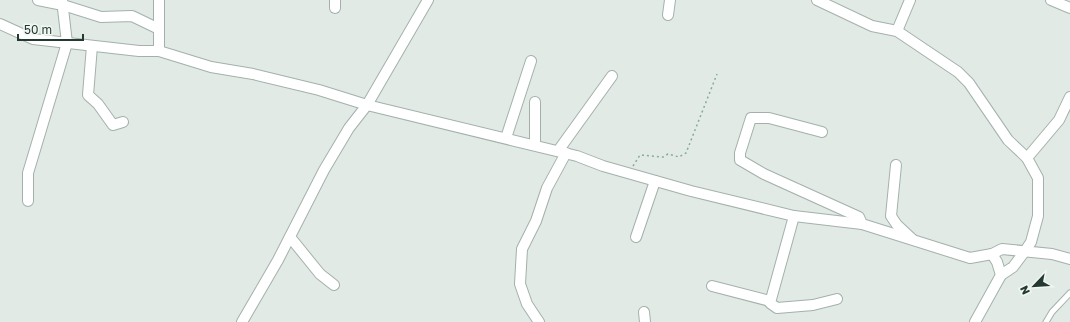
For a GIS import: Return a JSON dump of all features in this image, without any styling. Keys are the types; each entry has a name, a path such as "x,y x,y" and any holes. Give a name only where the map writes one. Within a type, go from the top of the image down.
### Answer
{"street":[{"path":"38,0 62,3 101,17 132,16 159,29"},
{"path":"159,0 159,51"},
{"path":"242,322 290,237 324,170 349,128 366,105 428,0"},
{"path":"668,15 670,0"},
{"path":"816,0 872,26 897,31 958,72 969,83 1008,140 1027,158 1038,178 1039,210 1033,237 1013,267 1001,275 975,322"},
{"path":"897,31 910,0"},
{"path":"1051,0 1070,8"},
{"path":"28,201 28,173 67,43 62,3"},
{"path":"0,24 33,38 92,46 159,51 211,67 253,74 319,90 366,105 562,152 626,173 794,216 862,224 970,258 992,254 1002,248 1052,254 1070,259"},
{"path":"92,46 88,95 101,109 113,126 123,122"},
{"path":"506,138 531,62"},
{"path":"539,322 527,304 520,284 522,249 536,221 547,188 562,152 612,76"},
{"path":"1027,158 1059,120 1070,97"},
{"path":"535,102 535,145"},
{"path":"822,132 769,118 751,118 740,153 740,160 764,174 859,216 862,224"},
{"path":"896,165 891,216 897,225 916,241"},
{"path":"636,237 655,181"},
{"path":"770,301 794,216"},
{"path":"290,237 320,274 334,285"},
{"path":"992,254 997,262 1001,275"},
{"path":"712,286 770,301 777,308 813,305 837,299"}],"lane":[{"path":"1046,322 1052,312 1070,293"}],"path":[{"path":"626,173 640,155 663,157 668,154 678,157 686,153 717,74"}]}
